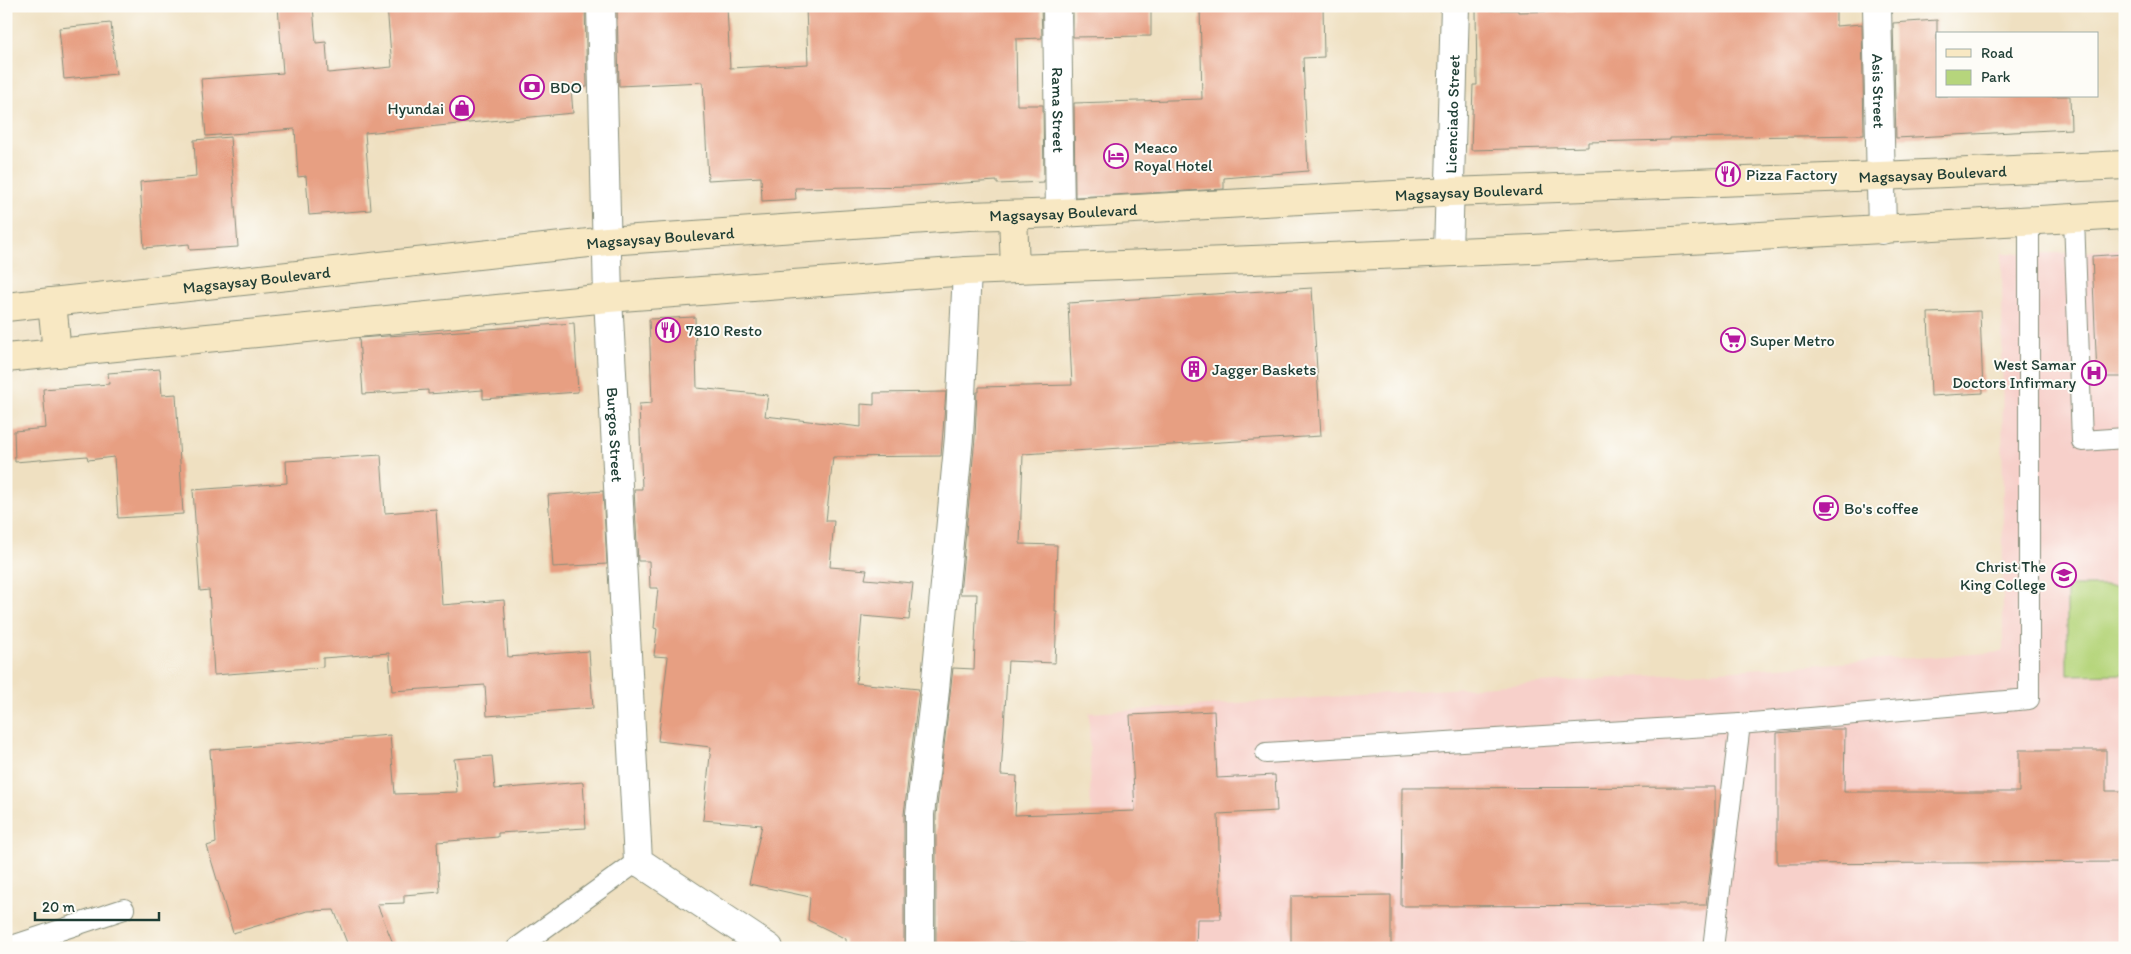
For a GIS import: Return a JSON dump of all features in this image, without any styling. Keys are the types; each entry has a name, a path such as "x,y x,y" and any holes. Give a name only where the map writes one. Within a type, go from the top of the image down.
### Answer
{"street":[{"name":"Burgos Street","path":"601,6 608,298 638,862"},
{"name":"Rama Street","path":"1057,6 1060,213"},
{"name":"Licenciado Street","path":"1448,252 1455,6"},
{"name":"Asis Street","path":"1877,6 1882,230"},
{"name":"Magsaysay Boulevard","path":"6,307 607,241 969,216 1060,213 1450,192 2125,165"},
{"path":"1013,215 1015,269"},
{"path":"6,358 608,298 966,271 1533,250 2125,215"},
{"path":"920,948 920,814 934,700 959,437 966,271"},
{"path":"52,302 57,353"},
{"path":"638,862 769,948"}],"lane":[{"path":"2074,218 2082,441 2125,438"},
{"path":"1266,754 1740,724 2029,699 2029,221"},
{"path":"1713,948 1740,724"},
{"path":"518,948 638,862"},
{"path":"6,948 124,909"}],"shaded area":[{"name":"Christ The King College","path":"2125,249 2125,948 1093,948 1089,713 2003,652 2002,253 2063,253"}],"green space":[{"path":"2067,586 2125,586 2125,674 2067,675"}],"building":[{"path":"278,6 313,6 316,43 326,42 328,73 392,67 387,6 585,6 587,87 571,88 573,113 365,133 371,210 309,215 306,176 298,177 295,129 206,136 201,79 283,73"},
{"path":"617,6 727,6 730,68 808,64 806,7 1041,6 1042,38 1016,39 1017,105 1043,105 1044,182 997,184 997,181 915,186 795,188 796,199 762,201 761,177 708,180 703,82 619,86"},
{"path":"1073,6 1151,6 1151,36 1073,37"},
{"path":"1200,6 1323,6 1324,57 1303,58 1308,171 1224,178 1224,189 1075,197 1074,103 1202,99"},
{"path":"1623,6 1836,6 1836,26 1862,24 1864,135 1670,138 1670,140 1588,142 1588,147 1471,150 1473,85 1477,85 1476,10 1518,10 1518,12 1624,10"},
{"path":"1937,20 1936,98 2070,98 2071,129 1896,138 1893,23"},
{"path":"111,23 116,74 64,79 59,28"},
{"path":"230,137 238,247 190,250 189,244 144,248 140,182 196,177 194,140"},
{"path":"2125,254 2125,377 2097,377 2092,256"},
{"path":"1312,288 1321,436 1023,454 1020,544 1057,545 1055,612 1057,612 1055,663 1008,661 1001,775 1017,776 1015,815 1135,811 1130,715 1214,711 1217,778 1275,775 1277,811 1218,814 1221,919 1197,919 1196,948 1122,948 1122,943 1084,945 1008,943 1008,948 936,948 936,815 953,668 974,669 977,594 960,594 975,438 977,392 979,392 979,387 1072,385 1068,303"},
{"path":"1980,311 1983,393 1931,396 1928,313"},
{"path":"695,317 697,388 768,395 765,416 861,427 861,404 874,405 874,393 946,392 941,456 833,457 826,521 834,521 830,567 867,570 865,579 913,583 909,620 862,616 856,683 919,689 904,814 904,948 846,948 846,939 808,920 810,897 749,884 762,825 703,820 711,747 658,741 668,657 654,656 657,629 654,628 658,588 650,588 649,561 638,561 634,489 642,489 639,404 652,403 649,319"},
{"path":"574,323 578,392 483,399 483,390 428,394 428,390 363,394 359,338"},
{"path":"160,369 162,395 176,394 183,514 118,518 114,457 88,460 87,456 15,462 14,431 46,428 43,389 109,384 108,373"},
{"path":"381,455 385,513 436,509 442,605 504,600 508,657 589,651 593,708 487,716 485,685 392,691 389,653 323,658 323,667 214,675 209,590 200,591 193,490 287,483 286,461"},
{"path":"603,491 607,564 553,567 548,495"},
{"path":"1845,729 1844,792 2019,792 2019,750 2106,750 2106,791 2125,791 2125,862 1777,864 1777,733"},
{"path":"390,735 395,794 457,792 454,759 492,756 495,789 583,782 586,828 498,833 498,837 437,842 440,892 404,895 404,903 377,904 395,948 349,948 334,910 307,911 233,933 207,846 216,843 210,750"},
{"path":"1715,787 1715,834 1706,905 1401,906 1402,788"},
{"path":"1391,895 1391,946 1291,946 1291,896"}],"place":[{"name":"BDO","path":"532,87"},
{"name":"Hyundai","path":"462,108"},
{"name":"Meaco Royal Hotel","path":"1116,156"},
{"name":"Pizza Factory","path":"1728,174"},
{"name":"7810 Resto","path":"668,330"},
{"name":"Super Metro","path":"1733,340"},
{"name":"Jagger Baskets","path":"1194,369"},
{"name":"West Samar Doctors Infirmary","path":"2094,373"},
{"name":"Bo's coffee","path":"1826,508"},
{"name":"Christ The King College","path":"2064,575"}]}
